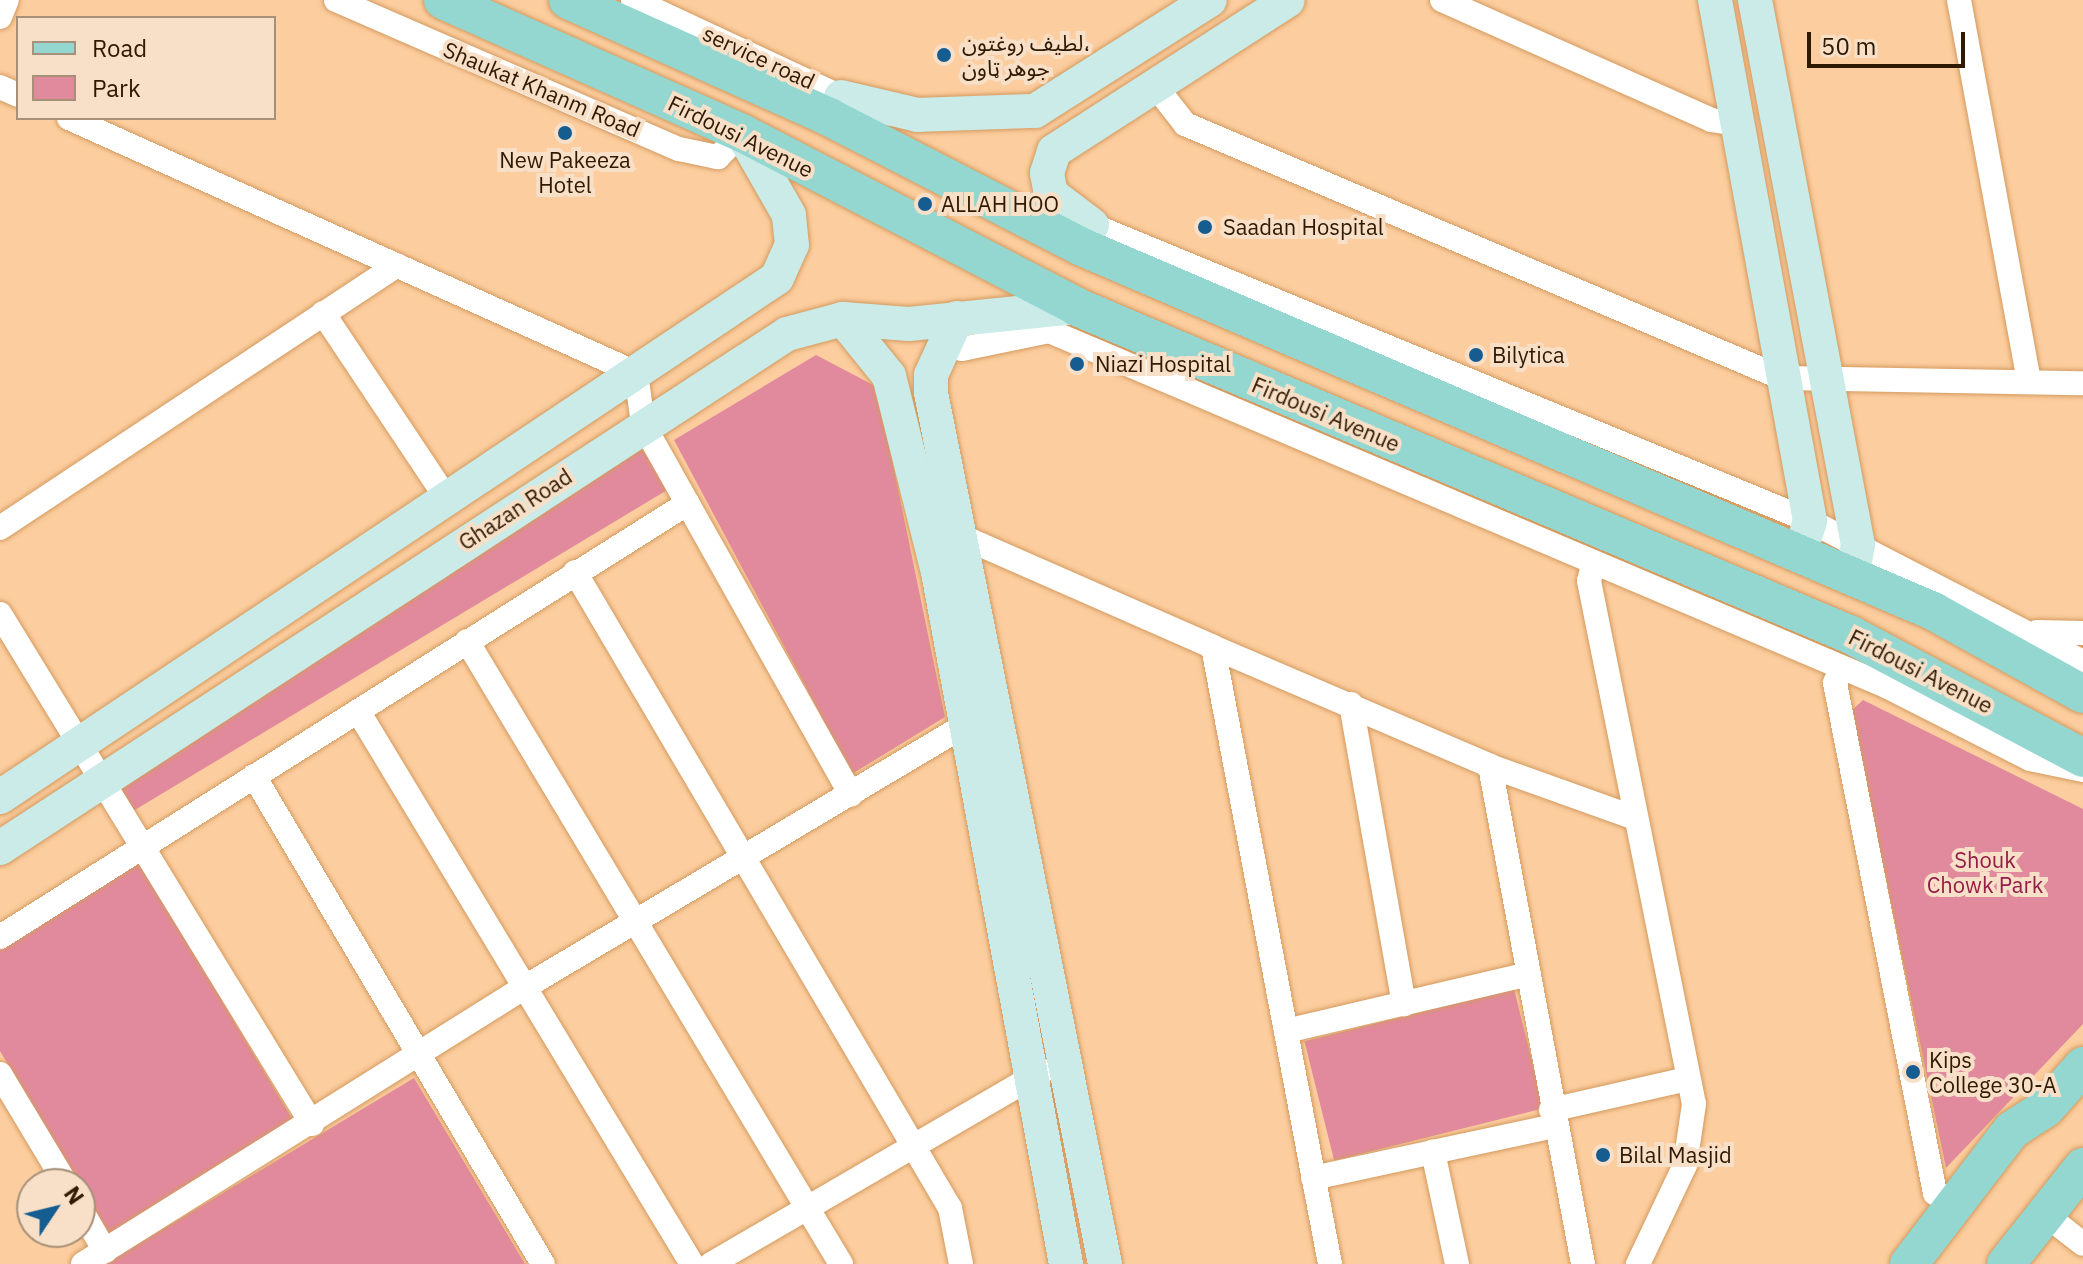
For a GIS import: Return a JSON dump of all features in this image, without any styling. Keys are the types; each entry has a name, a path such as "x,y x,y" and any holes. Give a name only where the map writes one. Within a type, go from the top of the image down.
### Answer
{"main road":[{"name":"Firdousi Avenue","path":"443,0 742,133 1077,307 1598,548 1851,635 2083,758"},
{"path":"568,0 835,107 1087,236 1672,500 1805,537 1855,560 1933,611 2083,694"},
{"path":"1598,548 1622,527 1691,547 1697,527 1672,500"},
{"path":"1931,1263 1952,1204 2012,1130 2046,1108 2083,1066"},
{"path":"1931,1263 2029,1151 2046,1108"},
{"path":"2006,1264 2083,1167"},
{"path":"2031,1264 2075,1223"}],"street":[{"path":"0,17 7,0"},
{"name":"Shaukat Khanm Road","path":"336,0 679,149 718,157 742,133"},
{"name":"service road","path":"633,0 835,107"},
{"path":"835,107 918,115 1035,111 1210,0"},
{"path":"1288,0 1065,140 1048,163 1051,194 1087,236 1805,537"},
{"path":"1442,0 1711,120 1736,124"},
{"path":"1715,0 1782,378 1805,537"},
{"path":"1755,0 1827,376 1855,560 2035,632 2083,662"},
{"path":"1959,0 2029,382"},
{"path":"1153,83 1185,124 1782,378 1827,376 2083,383"},
{"path":"73,120 636,373 643,424 851,795"},
{"name":"Ghazan Road","path":"0,797 753,296 787,263 789,215 742,133"},
{"path":"0,528 397,265"},
{"name":"Ghazan Road","path":"0,848 643,424 787,334 843,319 950,332 1077,307"},
{"path":"323,313 447,499"},
{"path":"843,319 882,362 895,396 967,724 1066,1264"},
{"path":"950,332 962,349 1049,331 1598,548 2030,759 2083,770"},
{"path":"950,332 931,393 1069,1064 1105,1264"},
{"path":"0,937 688,503"},
{"path":"963,537 1490,766 1635,818"},
{"path":"1598,548 1589,581 1695,1124 1685,1165 1638,1264"},
{"path":"575,572 950,1208 961,1264"},
{"path":"0,614 83,741 102,780 312,1124"},
{"path":"2035,632 2083,633"},
{"path":"467,641 841,1264"},
{"path":"1213,647 1330,1264"},
{"path":"1841,669 1835,683 1935,1193 1952,1204"},
{"path":"1351,704 1404,1004"},
{"path":"358,711 692,1264"},
{"path":"83,1264 312,1124 525,987 745,860 967,724"},
{"path":"1490,766 1524,975 1583,1264"},
{"path":"254,776 414,1058 543,1264"},
{"path":"1286,1031 1524,975"},
{"path":"711,1264 912,1141 1029,1074 1069,1064"},
{"path":"0,1074 56,1168"},
{"path":"1313,1178 1433,1152 1687,1079"},
{"path":"1433,1152 1457,1264"},
{"path":"96,1236 105,1251"}],"green space":[{"path":"816,355 877,387 945,717 852,774 674,440"},
{"path":"642,448 667,490 132,812 106,770"},
{"name":"Shouk Chowk Park","path":"1863,700 2083,809 2083,1024 1946,1168 1851,711"},
{"path":"138,860 293,1120 110,1237 96,1213 96,1168 69,1168 0,1051 0,947"},
{"path":"1514,989 1544,1108 1334,1161 1304,1041"},
{"path":"414,1078 525,1264 105,1264"}],"place":[{"name":"لطیف روغتون، جوهر ټاون","path":"944,55"},
{"name":"New Pakeeza Hotel","path":"565,133"},
{"name":"ALLAH HOO","path":"925,204"},
{"name":"Saadan Hospital","path":"1205,227"},
{"name":"Bilytica","path":"1476,355"},
{"name":"Niazi Hospital","path":"1077,364"},
{"name":"Kips College 30-A","path":"1913,1072"},
{"name":"Bilal Masjid","path":"1603,1155"}]}
